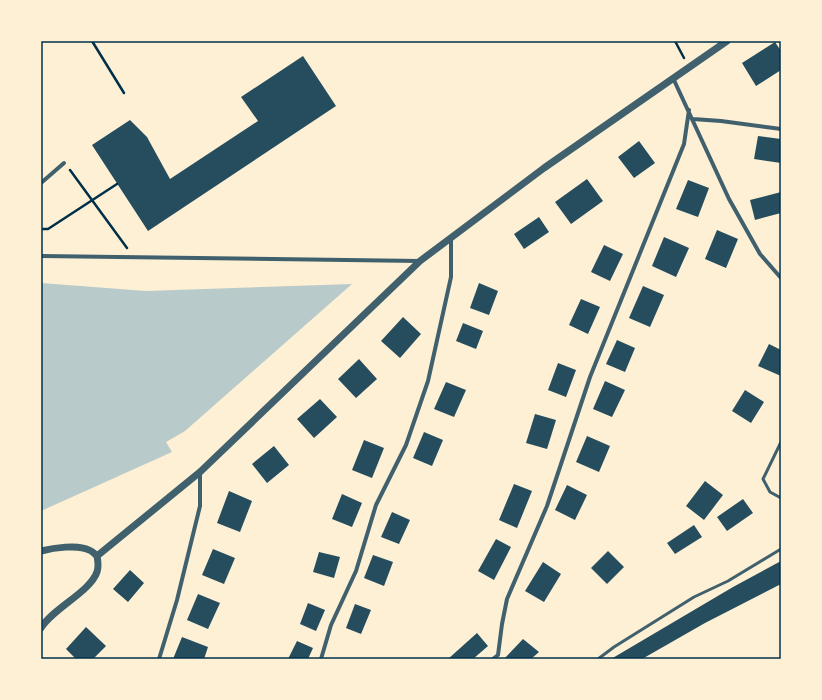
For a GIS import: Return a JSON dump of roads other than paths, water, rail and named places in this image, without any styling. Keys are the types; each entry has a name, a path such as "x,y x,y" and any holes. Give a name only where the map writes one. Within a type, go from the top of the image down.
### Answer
{"street":[{"path":"97,556 200,472 420,261 544,168 727,41"},
{"path":"673,78 729,199 760,254 781,278"},
{"path":"493,659 498,654 507,599 547,506 590,377 684,144 688,110"},
{"path":"693,119 721,121 781,130"},
{"path":"41,183 65,163"},
{"path":"321,659 331,624 356,571 376,505 406,445 428,381 451,277 450,238"},
{"path":"41,256 420,261"},
{"path":"160,659 177,600 200,506 200,472"},
{"path":"41,551 77,547 89,549 97,556 98,565 97,573 90,582 41,628"}],"lane":[{"path":"781,442 763,480 770,492 781,498"},
{"path":"598,659 614,647 694,597 728,581 781,549"}]}
